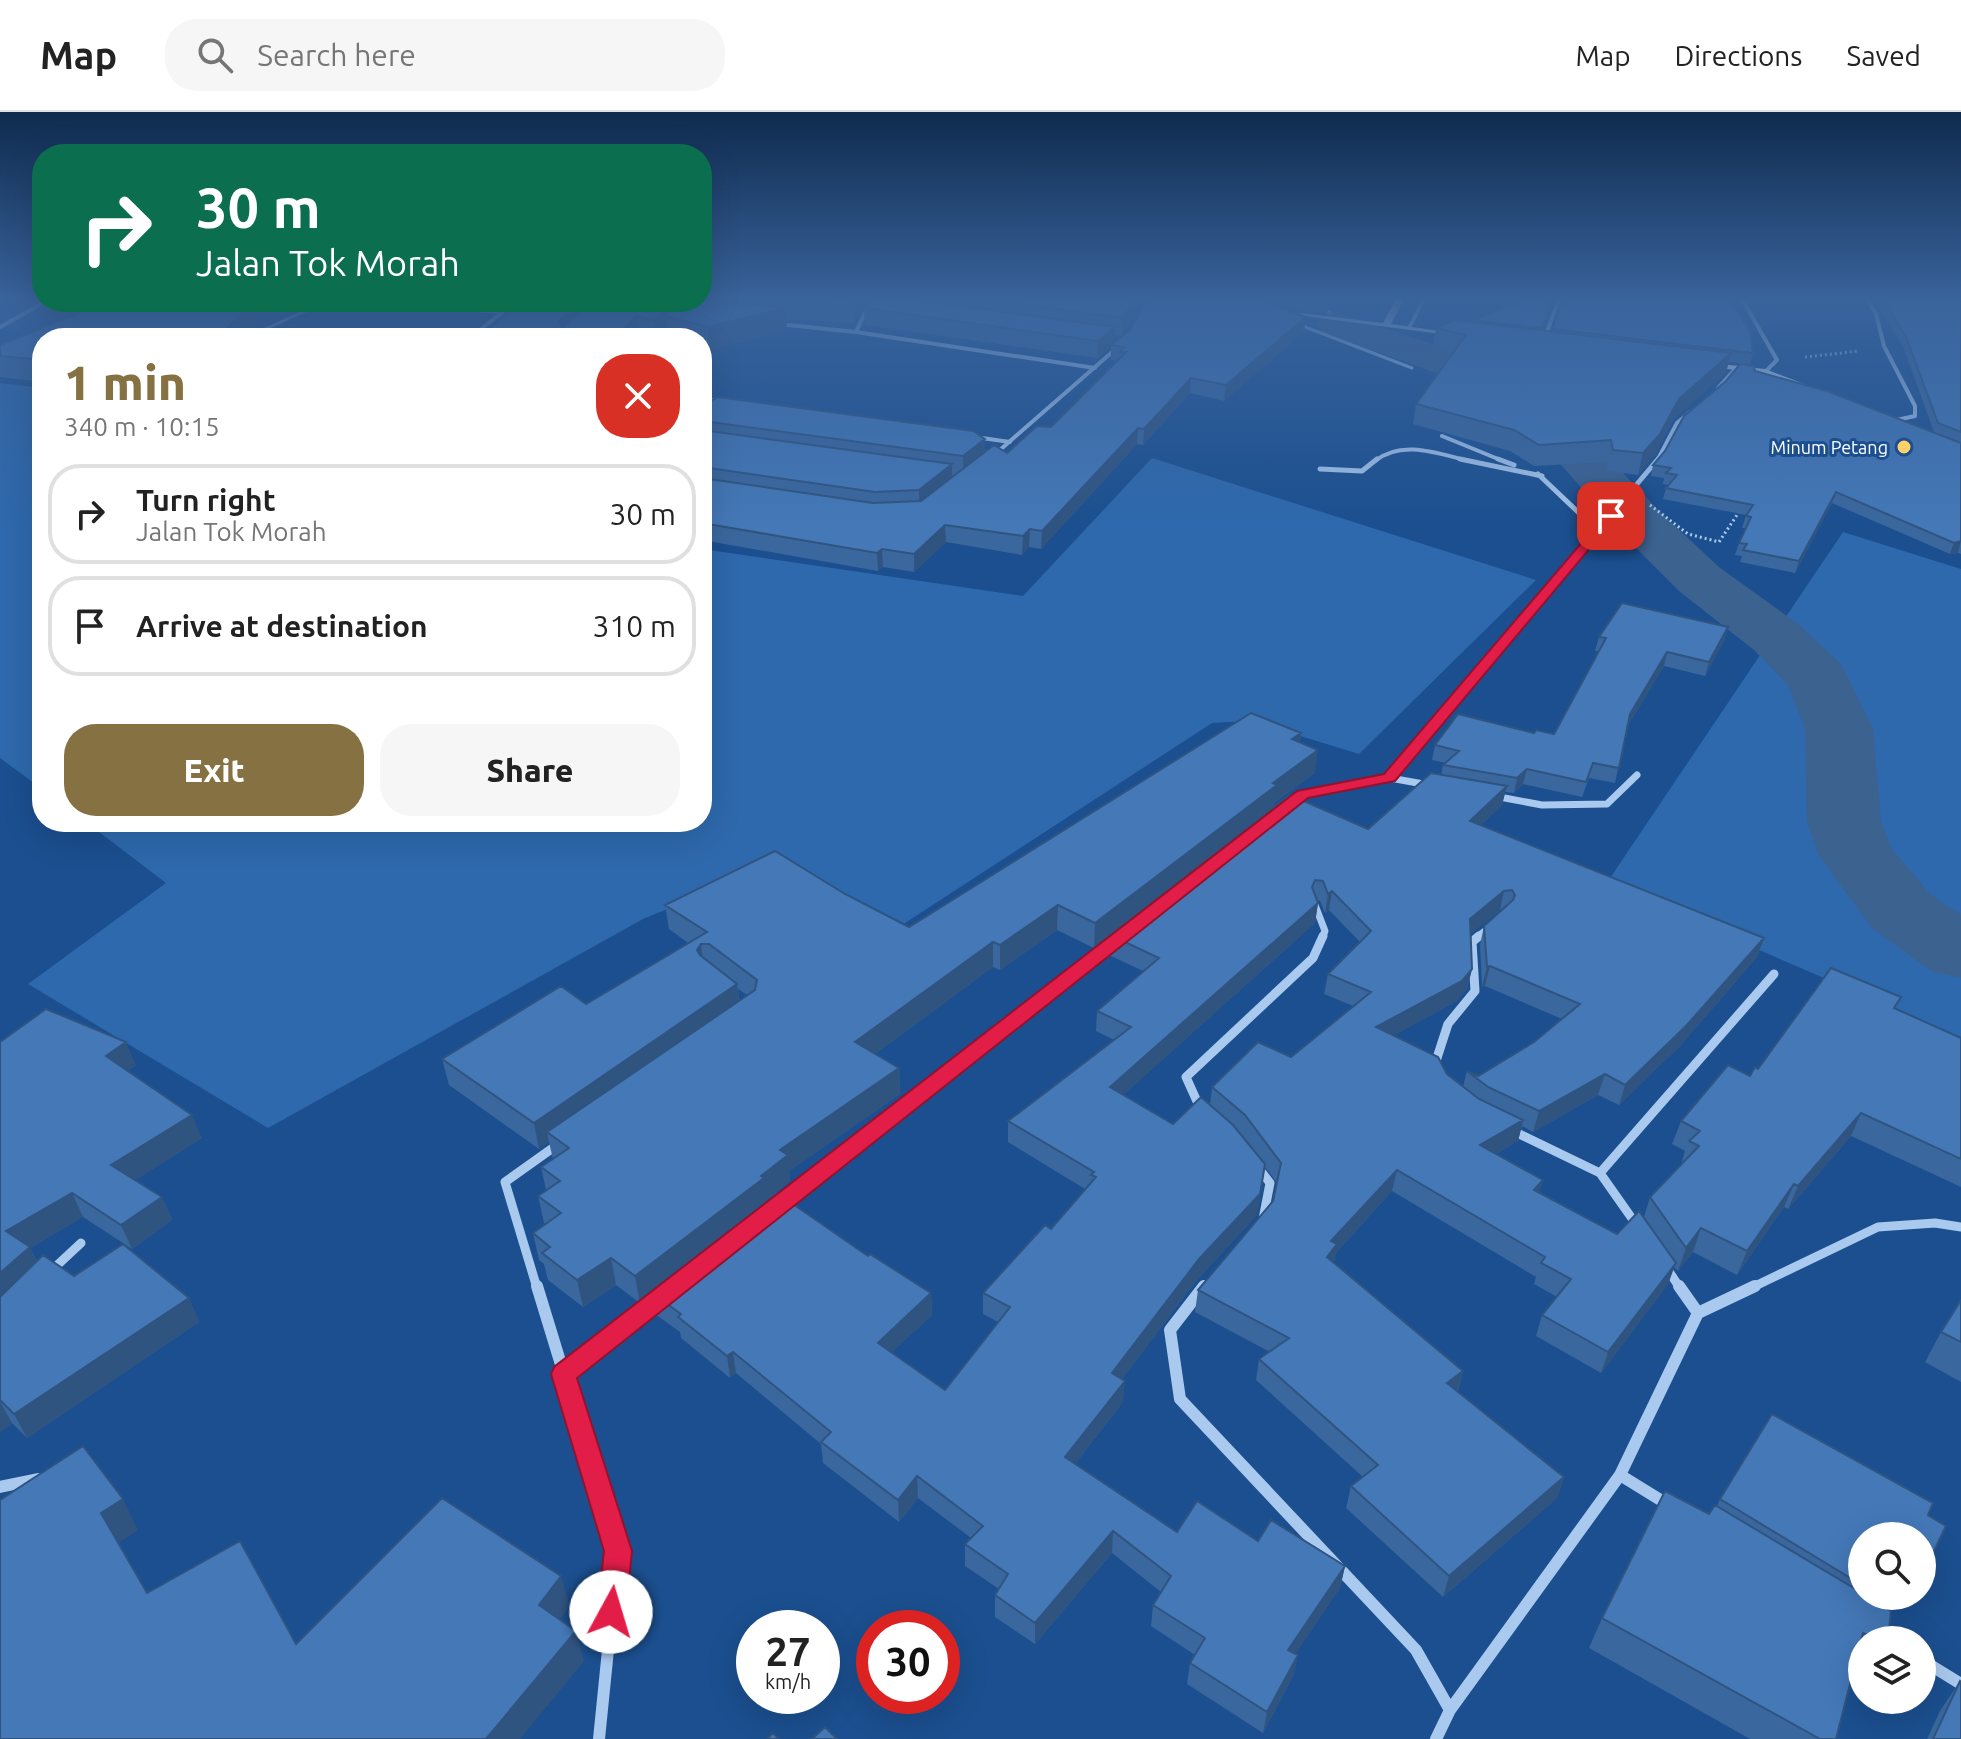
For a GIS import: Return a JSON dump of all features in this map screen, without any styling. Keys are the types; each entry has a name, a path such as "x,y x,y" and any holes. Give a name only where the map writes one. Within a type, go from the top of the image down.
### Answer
{"street":[{"path":"988,460 1087,375"},
{"path":"1709,397 1730,375"},
{"path":"1773,375 1827,394"},
{"path":"1891,421 1915,416 1915,406 1899,375"},
{"path":"712,400 728,402"},
{"path":"1390,778 1655,464 1677,423 1698,406"},
{"path":"1878,415 1905,427"},
{"path":"963,435 1010,442"},
{"path":"1442,436 1542,476 1598,531"},
{"path":"1320,469 1362,471 1383,454 1409,448 1542,476"},
{"path":"1481,794 1542,805 1607,804 1637,775"},
{"path":"1278,814 1303,794 1390,778 1435,786"},
{"path":"1208,1116 1199,1108 1186,1077 1313,958 1325,931 1315,905"},
{"path":"1441,1075 1434,1061 1448,1024 1475,991 1472,942 1504,915"},
{"path":"776,1207 1127,932"},
{"path":"1600,1173 1774,974"},
{"path":"1506,1127 1600,1173 1644,1236"},
{"path":"570,1136 505,1182 618,1551 599,1739"},
{"path":"1244,1151 1270,1183 1264,1218 1254,1229"},
{"path":"1436,1739 1450,1710 1620,1475 1698,1313 1878,1227 1935,1223 1961,1227"},
{"path":"41,1282 81,1243"},
{"path":"1662,1262 1698,1313"},
{"path":"1215,1272 1170,1330 1180,1399 1416,1650 1450,1710"},
{"path":"563,1374 664,1296"},
{"path":"0,1487 57,1475"},
{"path":"1620,1475 1674,1508"},
{"path":"1936,1669 1961,1684"}],"lane":[{"path":"715,411 728,402"}],"path":[{"path":"1628,496 1653,506 1682,533 1697,541 1719,542 1744,504"}],"shaded area":[{"path":"0,383 32,387 32,782 0,758"},
{"path":"1152,458 1536,580 1359,754 1251,721 1212,723 902,925 780,863 643,919 268,1128 28,984 166,883 99,832 712,832 712,550 1023,596"},
{"path":"1843,532 1961,569 1961,1037 1606,884"}],"building":[{"path":"1103,375 1238,375 1226,385 1191,378 1144,429 1138,428 1042,531 1030,529 1023,536 945,525 914,554 882,549 877,553 712,525 712,479 873,503 921,501 994,445 1007,453 1037,426 1051,427"},
{"path":"1437,375 1706,375 1679,399 1660,434 1643,453 1613,450 1611,440 1539,445 1514,430 1416,404"},
{"path":"1731,375 1769,375 1827,391 1961,443 1961,541 1954,543 1836,492 1799,561 1743,550 1747,544 1739,543 1751,517 1746,516 1753,505 1666,488 1677,475 1666,473 1671,468 1653,465 1665,451 1684,416"},
{"path":"1920,375 1961,375 1961,432 1938,423"},
{"path":"718,397 973,431 985,439 963,456 712,422 712,400"},
{"path":"712,431 952,464 919,490 875,492 712,468"},
{"path":"1622,603 1728,627 1709,662 1667,652 1630,714 1619,768 1593,763 1586,782 1527,769 1517,778 1443,765 1459,751 1435,745 1458,714 1534,733 1536,730 1554,734 1606,638 1599,637"},
{"path":"1251,713 1301,733 1292,739 1318,750 1273,783 1277,785 1095,923 1058,905 1000,945 993,942 855,1042 899,1068 780,1150 788,1155 761,1176 764,1178 635,1276 611,1258 577,1280 542,1253 550,1247 533,1233 561,1213 538,1196 560,1181 541,1167 569,1148 547,1132 755,990 757,980 709,944 701,944 697,950 700,955 737,984 534,1123 442,1059 561,986 586,1004 707,932 665,905 775,851 845,894 909,927"},
{"path":"1431,773 1507,786 1470,821 1764,938 1686,1026 1625,1085 1605,1074 1539,1111 1488,1087 1467,1071 1478,1076 1534,1042 1580,1004 1487,967 1484,926 1513,900 1515,895 1512,890 1504,891 1470,919 1472,969 1462,981 1376,1027 1438,1057 1447,1074 1479,1099 1523,1120 1480,1145 1543,1180 1534,1190 1617,1234 1639,1211 1676,1263 1608,1352 1542,1315 1571,1279 1541,1263 1545,1257 1397,1170 1331,1241 1337,1244 1327,1257 1463,1371 1447,1383 1564,1477 1449,1576 1351,1486 1378,1465 1259,1359 1289,1338 1198,1290 1273,1201 1281,1163 1245,1115 1212,1087 1258,1042 1291,1057 1371,992 1328,974 1371,931 1332,891 1328,894 1323,881 1315,880 1312,887 1318,903 1110,1087 1173,1124 1201,1097 1233,1125 1265,1164 1260,1194 1199,1259 1112,1373 1125,1381 1065,1457 1177,1532 1197,1501 1258,1541 1271,1520 1345,1566 1288,1650 1298,1655 1267,1712 1190,1663 1205,1638 1153,1605 1171,1576 1113,1531 1035,1623 995,1595 1008,1574 965,1544 983,1526 917,1476 898,1500 821,1442 831,1432 733,1352 727,1356 678,1317 681,1314 651,1292 777,1193 868,1256 870,1254 931,1293 878,1343 945,1390 1010,1307 983,1293 1045,1225 1051,1229 1096,1177 1091,1175 1094,1172 1008,1121 1131,1027 1097,1011 1159,958 1110,935 1290,795 1368,829"},
{"path":"1831,968 1901,997 1894,1008 1961,1038 1961,1159 1861,1113 1798,1186 1794,1184 1747,1251 1701,1228 1686,1248 1650,1197 1699,1146 1689,1141 1700,1131 1681,1121 1728,1065 1750,1076 1755,1067 1758,1069"},
{"path":"46,1009 126,1042 106,1056 192,1115 111,1165 162,1197 121,1225 72,1193 6,1231 30,1247 0,1273 0,1042"},
{"path":"123,1244 189,1298 14,1414 0,1400 0,1297 43,1255 74,1276"},
{"path":"1961,1300 1961,1342 1941,1332"},
{"path":"1772,1414 1933,1503 1928,1515 1946,1526 1936,1547 1936,1522 1848,1522 1848,1577 1720,1499"},
{"path":"83,1446 123,1499 101,1513 147,1593 240,1541 296,1644 442,1498 561,1576 539,1605 576,1631 486,1739 0,1739 0,1500"},
{"path":"1665,1491 1709,1514 1715,1505 1848,1585 1848,1610 1891,1611 1889,1626 1848,1626 1848,1692 1836,1739 1820,1739 1602,1618"},
{"path":"1960,1681 1961,1739 1933,1739"},
{"path":"825,1727 837,1739 812,1739"}],"waterway":[{"path":"1478,375 1535,407 1641,523 1699,579 1776,637 1818,678 1839,729 1844,821 1856,854 1901,911 1961,953"}],"place":[{"name":"Minum Petang","path":"1904,447"}],"route":[{"path":"611,1612 618,1551 563,1374 1303,794 1390,778 1611,516"}]}
